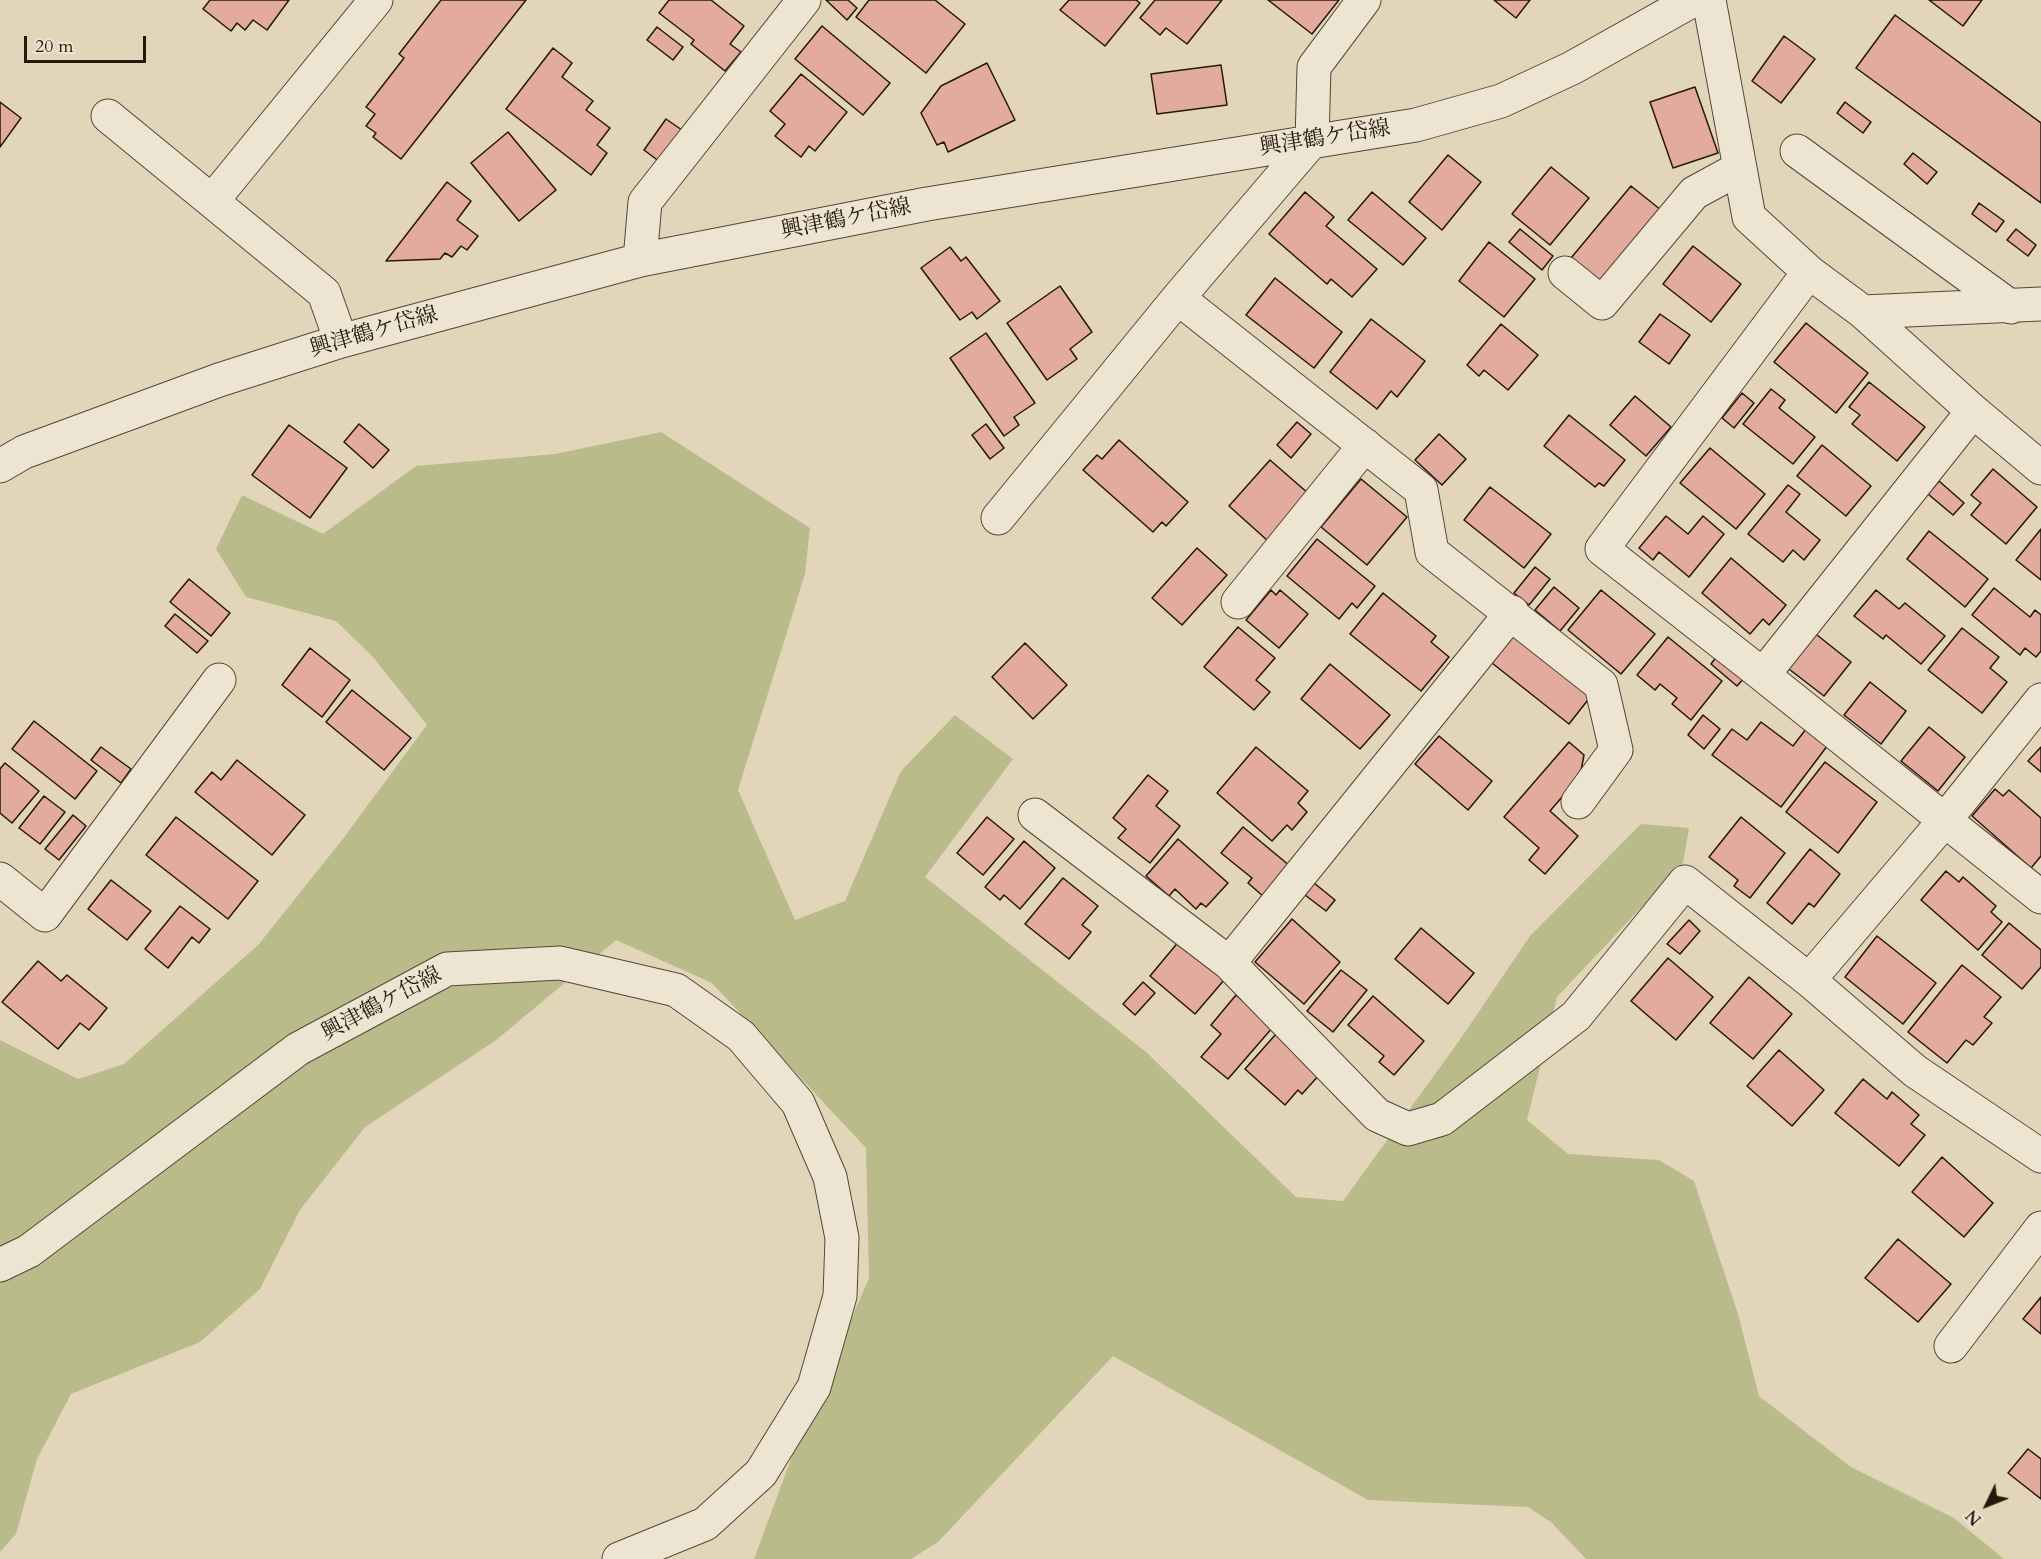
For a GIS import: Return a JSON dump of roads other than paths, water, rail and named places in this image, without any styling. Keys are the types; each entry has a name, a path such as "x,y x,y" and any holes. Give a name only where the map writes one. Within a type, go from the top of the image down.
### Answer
{"street":[{"path":"212,201 376,0"},
{"path":"640,260 645,202 804,0"},
{"path":"998,518 1178,298 1312,141 1314,68 1364,0"},
{"name":"興津鶴ケ岱線","path":"0,466 24,452 197,388 341,341 640,260 927,204 1416,125 1501,101 1572,68 1693,0"},
{"path":"1709,0 1749,217 1809,272 1863,312 1973,411 2041,468"},
{"path":"108,116 324,293 341,341"},
{"path":"1797,151 2026,306"},
{"path":"1565,273 1602,303 1694,193 1740,168"},
{"path":"1809,272 1602,549 2041,897"},
{"path":"1178,298 1421,490 1432,552 1512,612 1601,685 1616,750 1578,802"},
{"path":"1863,312 2026,306"},
{"path":"1763,675 1973,411"},
{"path":"1238,602 1365,445"},
{"path":"1228,963 1512,612"},
{"path":"0,879 45,915 219,680"},
{"path":"1809,980 1945,820 2041,700"},
{"path":"1035,815 1228,963 1377,1114 1408,1129 1442,1119 1576,1016 1686,882 1809,980 1915,1071 2041,1156"},
{"name":"興津鶴ケ岱線","path":"0,1265 29,1251 298,1049 447,969 560,963 676,990 741,1036 798,1103 830,1177 842,1238 840,1296 814,1387 761,1473 705,1524 619,1559"},
{"path":"1951,1346 2041,1228"}]}
